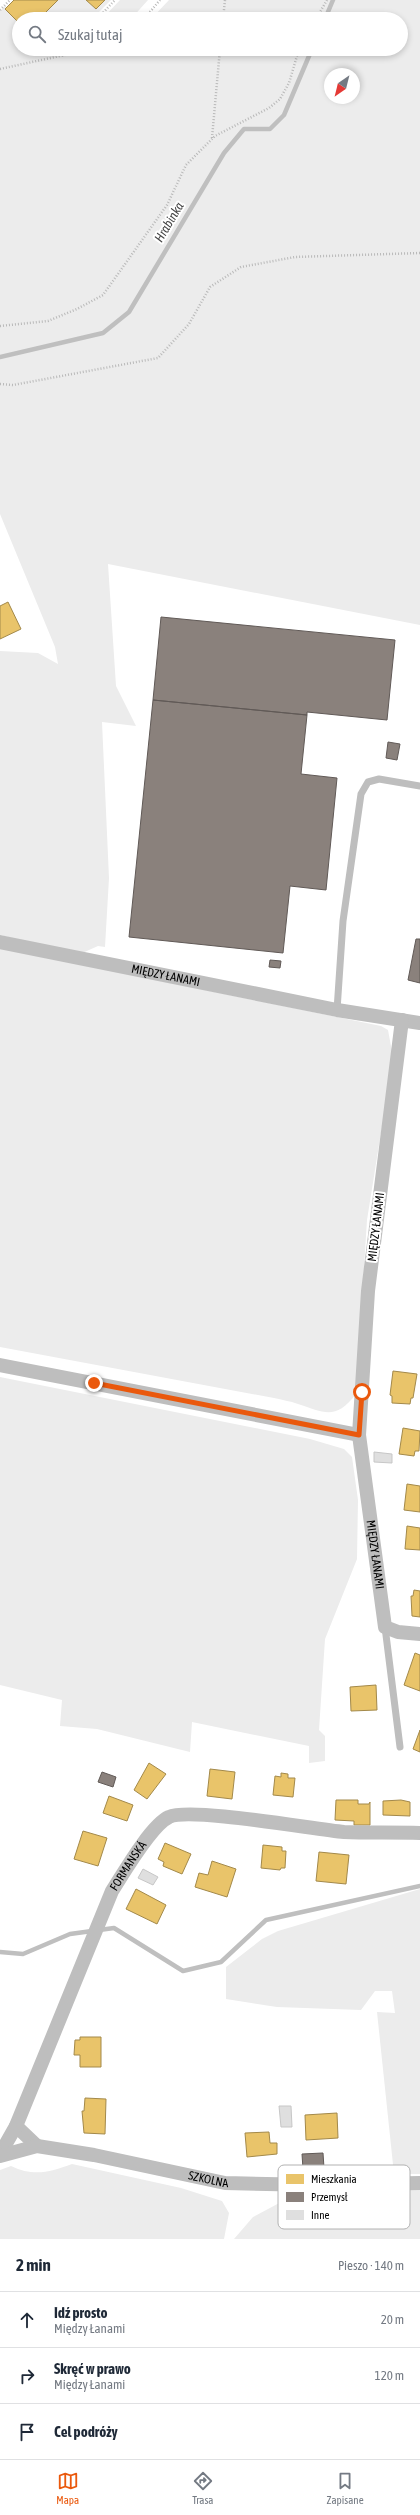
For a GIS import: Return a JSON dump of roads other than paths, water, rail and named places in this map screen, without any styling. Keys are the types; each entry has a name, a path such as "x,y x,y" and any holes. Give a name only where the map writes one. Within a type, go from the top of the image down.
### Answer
{"street":[{"name":"MIĘDZY ŁANAMI","path":"0,942 337,1010 420,1023"},
{"name":"MIĘDZY ŁANAMI","path":"385,1627 359,1435 368,1291 402,1020"},
{"path":"0,1365 359,1435"},
{"path":"385,1627 398,1632 420,1634"},
{"name":"FORMANSKÁ","path":"0,2155 16,2126 112,1891 131,1860 159,1825 169,1816 198,1815 344,1832 420,1833"},
{"path":"16,2126 37,2146"},
{"name":"SZKOLNA","path":"0,2155 37,2146 94,2155 225,2183 278,2184"},
{"name":"SZKOLNA","path":"410,2183 420,2183"}],"lane":[{"path":"337,1010 343,921 360,794 368,782 380,779 420,786"},
{"name":"MIĘDZY ŁANAMI","path":"385,1627 400,1747"}],"waterway":[{"name":"Hrabinka","path":"328,12 333,0"},
{"name":"Hrabinka","path":"0,357 103,333 129,312 224,153 244,129 270,129 284,115 309,56"},
{"path":"0,1952 23,1954 70,1934 114,1928 183,1971 221,1962 266,1920 420,1886"}]}
